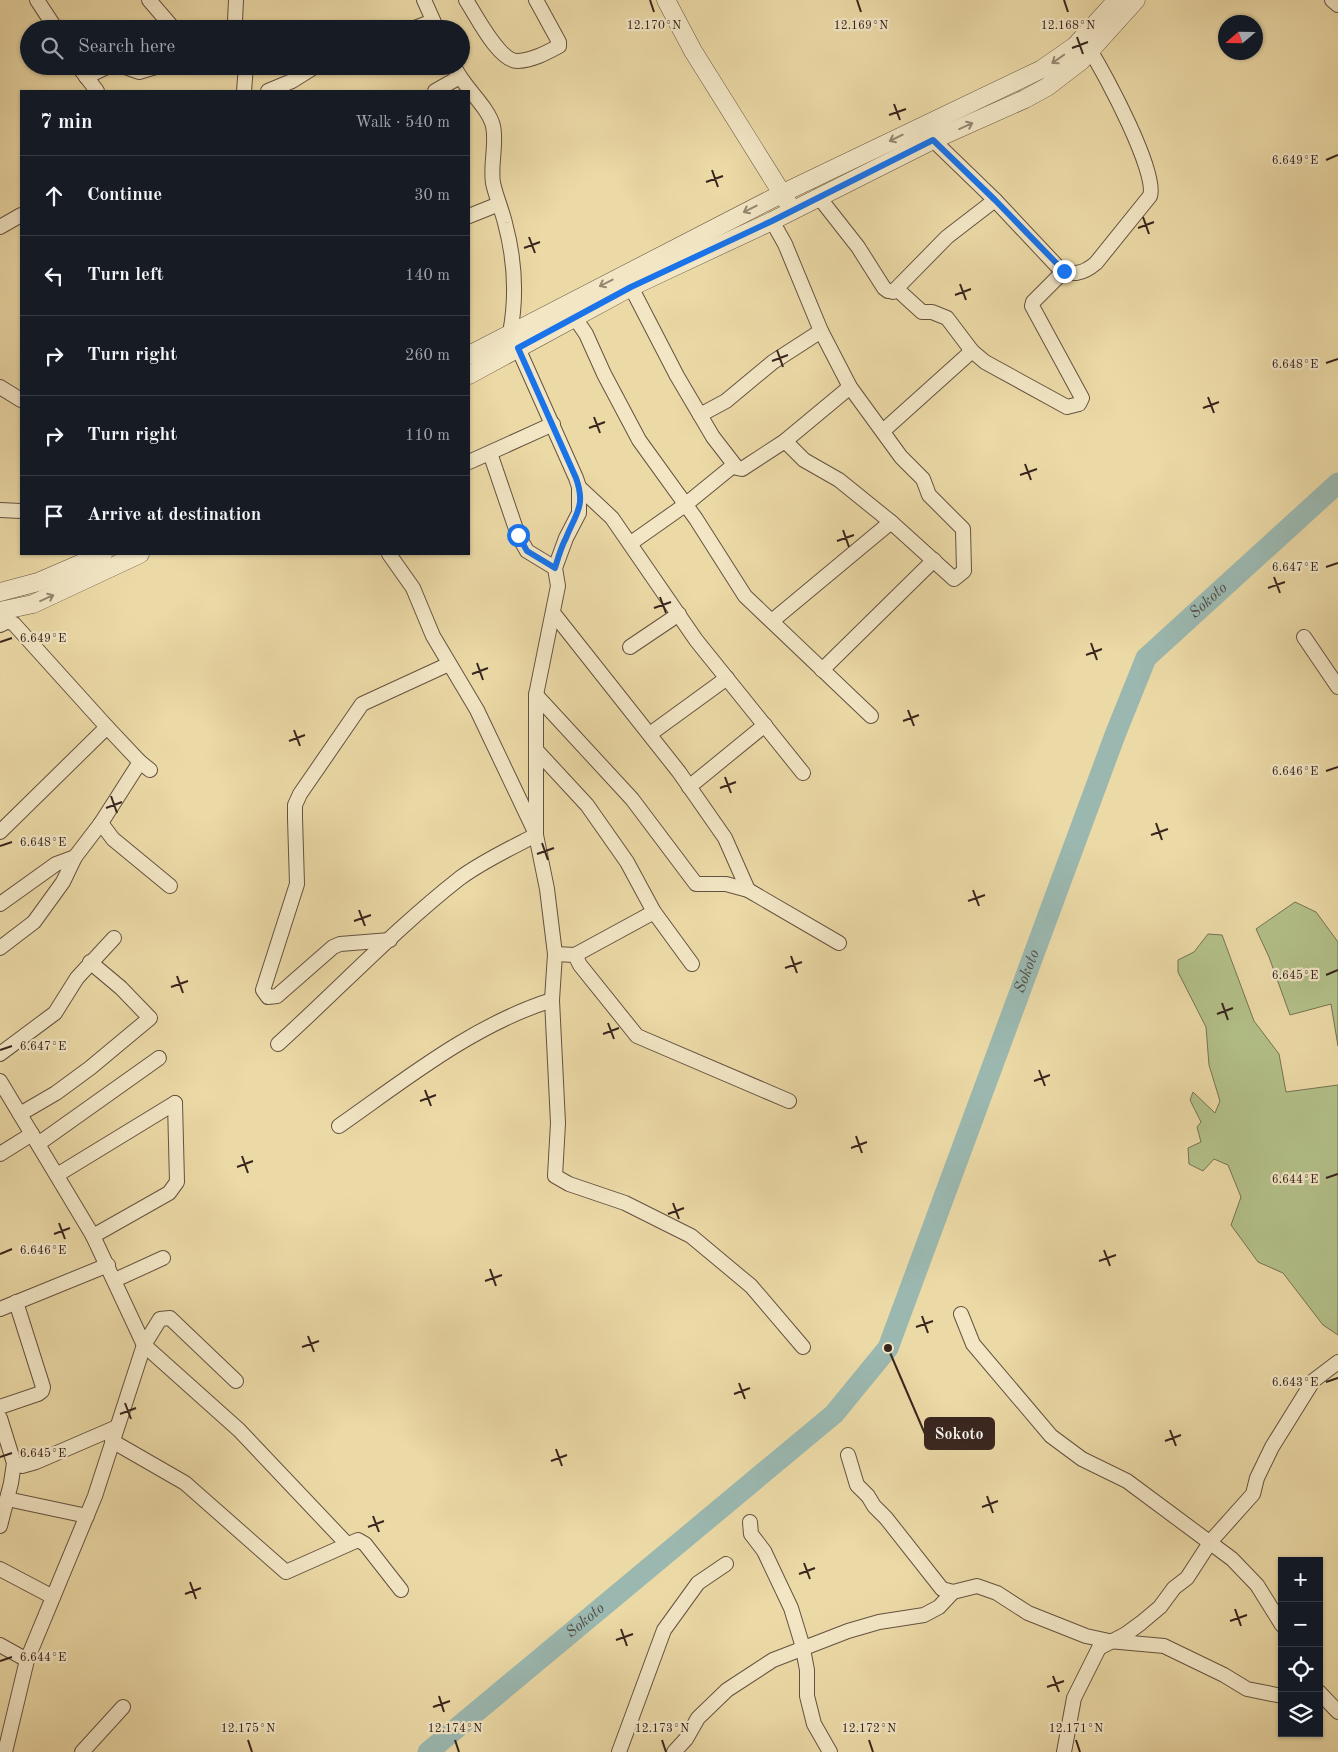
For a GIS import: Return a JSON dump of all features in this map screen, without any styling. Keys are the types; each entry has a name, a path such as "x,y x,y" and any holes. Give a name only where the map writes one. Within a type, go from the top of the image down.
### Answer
{"street":[{"path":"37,0 50,20"},
{"path":"149,0 166,20"},
{"path":"235,20 236,0"},
{"path":"424,0 433,20"},
{"path":"466,0 502,55 516,62 535,58 559,46 559,42 536,0"},
{"path":"666,0 692,51 792,209"},
{"path":"470,374 514,340 783,193 1042,70 1075,46 1117,0"},
{"path":"470,355 576,318 631,287 772,221 792,209 933,140 1025,100 1071,70 1091,52 1136,0"},
{"path":"1332,0 1338,4"},
{"path":"933,140 1064,271 1076,274 1086,272 1096,263 1150,196 1152,189 1128,122 1091,52"},
{"path":"84,75 96,90"},
{"path":"244,90 245,75"},
{"path":"270,90 302,75"},
{"path":"436,90 453,75"},
{"path":"458,75 470,90"},
{"path":"470,91 487,113 493,126 493,183 510,247 515,288 514,340 553,424 579,487 579,513 566,538 555,568 558,586 554,614 536,695 536,835 547,889 555,954 552,1000 558,1124 555,1176 569,1184 625,1203 691,1236 751,1286 802,1347"},
{"path":"818,196 858,247 884,288 893,292 899,291 922,312 940,314 947,318 972,352 985,362 1067,407 1079,404 1082,398 1032,306 1033,302 1064,271"},
{"path":"893,292 947,237 995,200"},
{"path":"470,216 499,204"},
{"path":"2,222 20,215"},
{"path":"772,221 785,244 821,331 850,387 901,457 923,479 929,495 964,532 964,571 954,579 891,522 840,480 804,460 785,441"},
{"path":"631,287 677,376 700,415 734,465 742,469 785,441 850,387"},
{"path":"576,318 586,334 617,401 639,440 685,504 745,596 871,716"},
{"path":"700,415 726,401 773,362 821,331"},
{"path":"883,432 972,352"},
{"path":"0,387 20,399"},
{"path":"470,462 553,424"},
{"path":"490,453 518,535 527,551 555,568"},
{"path":"631,543 685,504 734,465"},
{"path":"579,487 612,518 679,614 727,678 803,773"},
{"path":"0,510 20,511"},
{"path":"772,621 891,522"},
{"path":"0,592 38,582 102,555"},
{"path":"0,611 33,604 138,555"},
{"path":"390,555 413,588 433,636 477,710 536,835"},
{"path":"822,670 934,560"},
{"path":"554,614 650,734 725,838 748,890"},
{"path":"630,647 679,614"},
{"path":"0,625 8,621 14,624 145,766 75,857 63,882 34,922 0,948"},
{"path":"1304,637 1338,688"},
{"path":"390,940 340,944 333,947 277,996 268,997 263,990 297,884 295,818 296,805 300,794 362,704 449,664"},
{"path":"650,734 727,678"},
{"path":"536,695 632,799 696,884 726,884 748,890 840,943"},
{"path":"689,787 764,725"},
{"path":"0,832 107,727"},
{"path":"537,751 587,805 627,862 654,912 692,964"},
{"path":"101,823 113,839 170,886"},
{"path":"278,1044 335,993 352,972 461,877 536,835"},
{"path":"0,904 56,864 75,857"},
{"path":"555,954 575,954 654,912"},
{"path":"0,1054 55,1012 76,978 114,938"},
{"path":"575,954 580,965 637,1036 789,1101"},
{"path":"20,1114 56,1093 90,1068 150,1018 90,962"},
{"path":"339,1126 473,1035 536,1005 552,1000"},
{"path":"0,1154 35,1139 159,1058"},
{"path":"0,1082 93,1236 144,1345 239,1430 347,1544"},
{"path":"57,1175 175,1103 177,1182 175,1188 93,1236"},
{"path":"115,1280 163,1258"},
{"path":"0,1308 108,1265"},
{"path":"0,1407 38,1394 42,1391 43,1387 16,1302"},
{"path":"960,1314 973,1344 1051,1436 1082,1459 1127,1481 1211,1541 1232,1559 1257,1585 1278,1618"},
{"path":"5,1752 27,1660 87,1516 144,1345 160,1319 170,1318 236,1382"},
{"path":"1064,1752 1074,1698 1099,1648 1109,1641 1126,1634 1160,1608 1174,1588 1187,1578 1211,1541 1253,1494 1257,1478 1272,1447 1313,1381 1338,1362"},
{"path":"0,1420 14,1463 0,1526"},
{"path":"14,1463 22,1466 36,1462 117,1427"},
{"path":"112,1442 172,1473 286,1572 358,1540 365,1544 401,1590"},
{"path":"848,1455 856,1485 868,1496 899,1538 942,1589 953,1592 977,1586 997,1593 1028,1613 1086,1636 1109,1641 1164,1646 1224,1675 1248,1689 1278,1695"},
{"path":"7,1499 87,1516"},
{"path":"750,1522 751,1534 764,1551 790,1608 804,1650 807,1696 814,1724 830,1752"},
{"path":"619,1752 664,1630 698,1583 726,1564"},
{"path":"0,1569 53,1597"},
{"path":"674,1752 686,1739 698,1718 727,1690 773,1660 863,1627 924,1615 939,1606 953,1592"},
{"path":"0,1645 27,1660"},
{"path":"1323,1696 1337,1711"},
{"path":"82,1752 123,1706"},
{"path":"1323,1709 1337,1711"}],"green space":[{"path":"1295,902 1316,912 1338,942 1338,1046 1331,1004 1290,1015 1269,957 1256,929"},
{"path":"1208,934 1222,935 1254,1021 1279,1054 1286,1092 1338,1085 1338,1335 1323,1325 1283,1273 1258,1262 1231,1225 1241,1197 1228,1165 1214,1159 1203,1171 1189,1164 1188,1148 1201,1142 1197,1127 1201,1122 1190,1100 1193,1092 1215,1113 1220,1101 1209,1065 1206,1027 1178,972 1178,960 1194,952"}],"waterway":[{"name":"Sokoto","path":"428,1752 834,1414 888,1348 1115,735 1146,658 1338,483"}],"place":[{"name":"Sokoto","path":"888,1348"}],"route":[{"path":"518,535 527,551 555,568 566,538 579,513 580,497 576,478 518,348 631,287 772,221 792,209 933,140 1064,271"}]}
